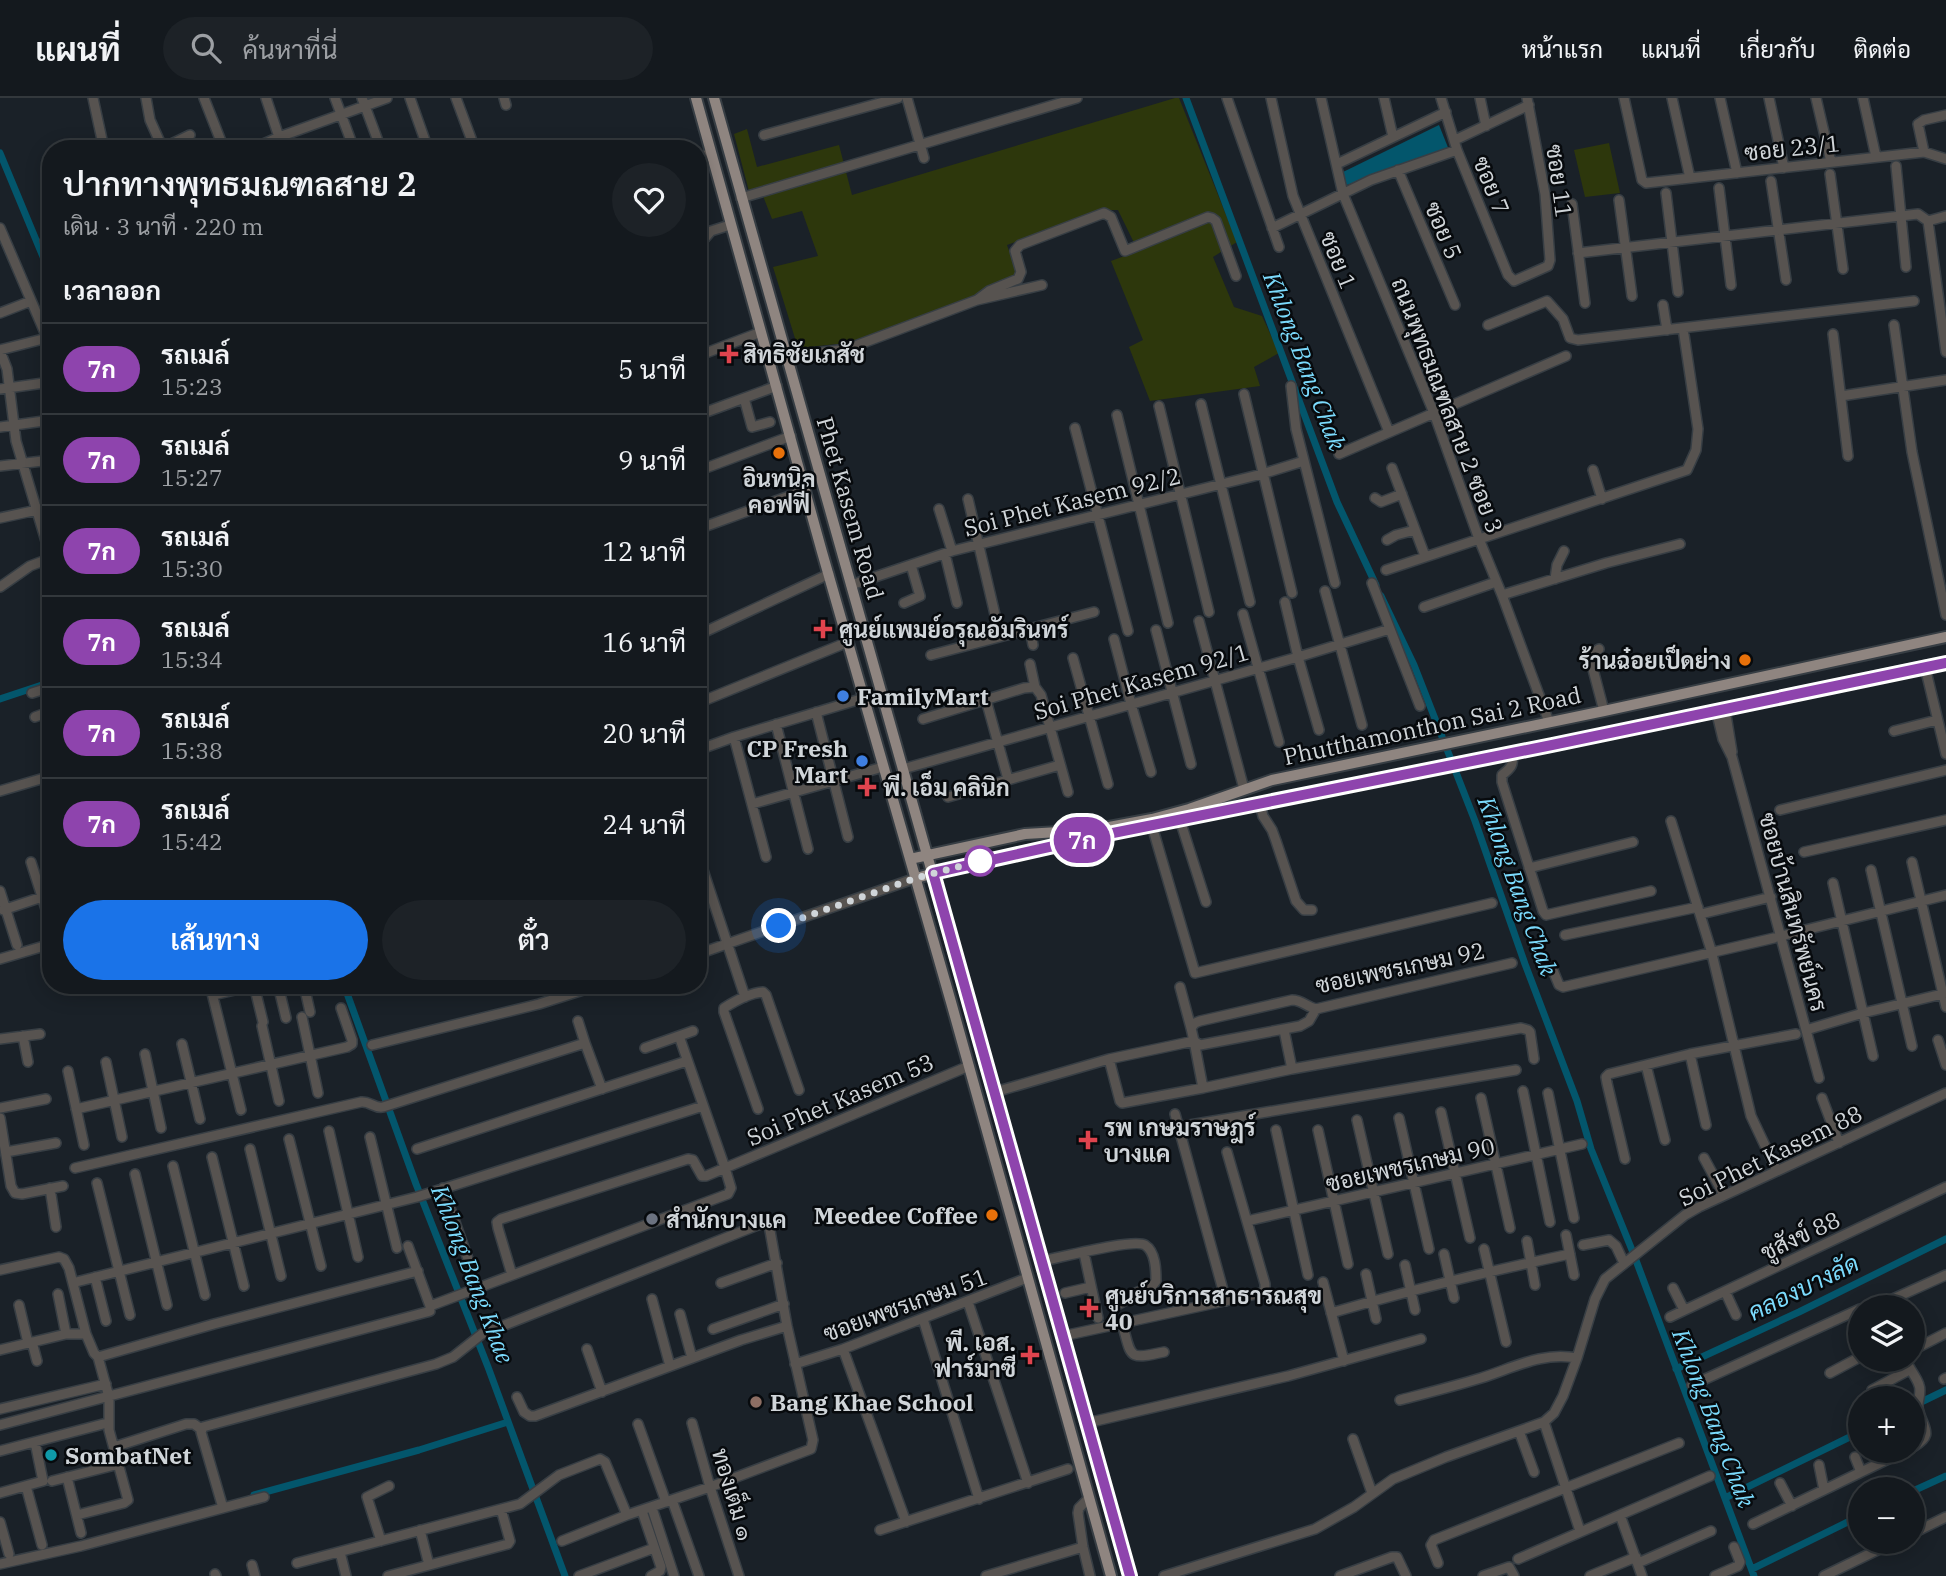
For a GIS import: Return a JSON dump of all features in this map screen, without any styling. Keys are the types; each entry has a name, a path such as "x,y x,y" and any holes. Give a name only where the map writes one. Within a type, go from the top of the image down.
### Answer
{"main road":[{"name":"Phet Kasem Road","path":"696,98 1111,1576"},
{"name":"Phet Kasem Road","path":"714,98 1130,1576"},
{"name":"Phutthamonthon Sai 2 Road","path":"910,859 1025,834 1093,830 1152,819 1197,807 1272,780 1946,637"},
{"name":"Phutthamonthon Sai 2 Road","path":"916,878 1025,851 1946,663"},
{"path":"859,682 876,675"},
{"path":"1248,788 1258,805"},
{"path":"1096,1522 1102,1576"}],"street":[{"path":"93,98 102,140"},
{"path":"146,98 150,120 159,140"},
{"path":"205,98 221,140"},
{"path":"266,98 279,137"},
{"path":"335,98 351,140"},
{"path":"272,140 342,115 363,102 387,98"},
{"path":"410,98 425,140"},
{"path":"456,98 472,140"},
{"path":"764,135 898,98"},
{"path":"907,98 924,158"},
{"path":"741,198 1077,98"},
{"path":"1227,98 1279,247"},
{"name":"ซอย 1","path":"1271,98 1300,216 1389,432"},
{"name":"ถนนพุทธมณฑลสาย 2 ซอย 3","path":"1321,98 1343,194 1434,413 1549,722"},
{"path":"1384,98 1393,137"},
{"name":"ซอย 7","path":"1441,98 1456,145 1508,275 1511,280 1516,280"},
{"path":"1479,98 1486,126"},
{"name":"ซอย 23/1","path":"1624,98 1642,180 1649,183 1924,152 1946,159"},
{"path":"1672,98 1690,178"},
{"path":"1720,98 1737,173"},
{"path":"1769,98 1784,168"},
{"path":"1816,98 1831,162"},
{"path":"1863,98 1876,158"},
{"path":"1272,228 1456,145 1528,101"},
{"name":"ซอย 11","path":"1516,280 1549,265 1550,260 1546,206 1528,101"},
{"path":"363,102 378,140"},
{"path":"1337,164 1446,112"},
{"path":"1924,152 1917,124 1946,115"},
{"path":"180,140 190,135"},
{"path":"707,155 711,153"},
{"path":"1896,166 1906,267"},
{"name":"ซอย 5","path":"1398,170 1455,305"},
{"path":"1830,174 1843,269"},
{"path":"1771,181 1786,280"},
{"path":"1719,188 1731,285"},
{"path":"1665,193 1678,292"},
{"path":"1619,201 1632,296"},
{"path":"1572,204 1585,303"},
{"path":"977,300 989,291 1018,279 1021,272 1015,251 1020,245 1104,213 1111,217 1125,251 1208,217 1212,218 1216,221 1236,276"},
{"path":"1578,253 1918,214 1928,221 1942,293 1946,352"},
{"path":"1928,221 1946,216"},
{"path":"707,236 711,231 730,225"},
{"path":"0,228 42,327"},
{"path":"786,357 847,349 977,300 1042,285"},
{"path":"0,313 31,301"},
{"path":"1489,325 1547,301 1565,323 1568,335 1575,340 1914,301"},
{"path":"1663,305 1667,330"},
{"path":"1894,325 1912,452 1946,615"},
{"path":"1386,570 1687,470 1698,440 1698,419 1684,328"},
{"path":"707,353 761,332"},
{"path":"1833,334 1848,456"},
{"path":"42,344 0,351 7,369 5,389 22,463 42,529"},
{"path":"1339,454 1566,356"},
{"path":"1841,396 1946,380"},
{"path":"5,389 42,383"},
{"path":"707,412 777,386"},
{"path":"1291,386 1293,414 1335,583"},
{"path":"1244,394 1292,593"},
{"path":"744,398 752,427 770,422"},
{"path":"1202,404 1251,602"},
{"path":"1159,406 1209,612"},
{"path":"1117,415 1168,623"},
{"path":"0,427 42,421"},
{"path":"1075,428 1128,631"},
{"path":"707,468 791,436"},
{"path":"0,466 42,461"},
{"name":"Soi Phet Kasem 92/2","path":"851,585 980,544 1262,474 1304,461"},
{"path":"1392,468 1425,556"},
{"path":"1593,470 1602,499"},
{"path":"707,527 806,490"},
{"path":"1375,498 1381,502 1402,494"},
{"path":"968,499 1000,636"},
{"path":"0,518 42,509"},
{"path":"940,509 957,603"},
{"path":"1387,540 1415,530"},
{"path":"1502,595 1680,544"},
{"path":"1555,579 1557,565 1564,551"},
{"path":"0,587 30,566 42,561"},
{"path":"904,603 920,596 911,565"},
{"path":"707,631 829,575"},
{"path":"1424,607 1496,582"},
{"path":"1372,583 1420,706"},
{"path":"1325,591 1362,725"},
{"path":"1285,602 1319,730"},
{"path":"931,655 1094,612"},
{"path":"1243,614 1279,742"},
{"path":"1199,621 1214,681 1248,788"},
{"path":"1030,629 1033,645"},
{"name":"Soi Phet Kasem 92/1","path":"903,769 1390,629"},
{"path":"1156,630 1191,764"},
{"path":"1114,639 1152,772"},
{"path":"707,699 848,642"},
{"path":"1599,649 1590,658 1604,711"},
{"path":"1073,658 1108,784"},
{"path":"1031,664 1035,687 1041,695 1068,792"},
{"path":"1925,667 1946,754"},
{"path":"923,719 1035,687"},
{"path":"32,693 42,690"},
{"path":"707,747 864,698"},
{"path":"986,699 1009,779"},
{"name":"ซอยบ้านสินทรัพย์นคร","path":"1720,710 1771,897 1777,937 1819,1078"},
{"path":"816,712 848,838"},
{"path":"35,717 42,714"},
{"path":"1894,730 1937,720"},
{"path":"776,724 808,849"},
{"path":"734,737 766,857"},
{"path":"1512,753 1514,762 1502,775 1502,782 1546,915 1651,891"},
{"path":"948,797 1060,765"},
{"path":"752,804 883,767"},
{"path":"1780,810 1946,770"},
{"path":"0,791 42,779"},
{"path":"1258,805 1270,825 1296,901 1304,909 1312,910"},
{"path":"1180,820 1206,902"},
{"path":"1804,852 1946,820"},
{"path":"1671,821 1712,953 1751,1116 1777,1171"},
{"path":"1152,826 1195,973 1492,903"},
{"path":"1529,868 1633,842"},
{"path":"30,862 42,887"},
{"path":"1912,862 1946,1007"},
{"path":"1871,870 1912,1046"},
{"path":"707,951 916,878"},
{"path":"707,883 745,997"},
{"path":"1833,883 1873,1056"},
{"path":"0,891 3,910 16,945"},
{"path":"1552,968 1559,985 1563,987 1946,895"},
{"path":"3,910 42,896"},
{"path":"1565,935 1771,897"},
{"path":"0,959 42,946"},
{"name":"ซอยเพชรเกษม 92","path":"1191,1028 1200,1021 1292,1000 1303,1001 1316,1009 1512,962"},
{"path":"1180,987 1203,1088"},
{"path":"758,1109 724,1013 724,1008 745,997 759,991 766,995 799,1090"},
{"path":"213,994 241,1110"},
{"path":"257,994 279,1101"},
{"path":"280,994 286,1018"},
{"path":"305,994 310,1055 318,1093"},
{"path":"372,1045 538,1004 563,994"},
{"path":"1806,1030 1863,1013 1945,994"},
{"path":"76,1109 352,1044 341,1008"},
{"path":"995,1092 1109,1059 1194,1041 1200,1045 1300,1026 1309,1021 1316,1009"},
{"path":"578,1021 602,1089"},
{"path":"1109,1059 1122,1102 1521,1028 1530,1032 1534,1059"},
{"path":"1284,1030 1292,1069"},
{"path":"645,1048 693,1031"},
{"path":"0,1039 40,1034"},
{"path":"1625,1158 1606,1077 1609,1074 1690,1054 1796,1034"},
{"path":"23,1036 28,1062"},
{"path":"430,1306 728,1194 730,1188 725,1168 679,1036"},
{"path":"1938,1040 1946,1065"},
{"path":"75,1168 361,1102 369,1102 379,1108 585,1043"},
{"path":"183,1044 200,1119"},
{"path":"145,1054 161,1128"},
{"path":"1690,1054 1706,1125"},
{"path":"417,1149 687,1061"},
{"path":"106,1062 122,1137"},
{"path":"1646,1065 1665,1140"},
{"name":"Soi Phet Kasem 53","path":"725,1168 969,1066"},
{"path":"1178,1127 1516,1070"},
{"path":"68,1072 84,1145"},
{"path":"1523,1091 1550,1222"},
{"path":"1548,1093 1574,1218"},
{"name":"Soi Phet Kasem 88","path":"1544,1422 1554,1413 1577,1358 1600,1287 1605,1279 1640,1250 1685,1215 1946,1093"},
{"path":"1481,1098 1510,1228"},
{"path":"1822,1098 1839,1143"},
{"path":"0,1108 46,1099"},
{"path":"76,1282 422,1195 703,1106"},
{"path":"1441,1112 1470,1238"},
{"path":"1175,1114 1226,1301"},
{"path":"0,1118 11,1186 15,1192 22,1194 63,1186"},
{"path":"1399,1118 1429,1249"},
{"path":"1357,1120 1388,1254"},
{"path":"1276,1129 1308,1275"},
{"path":"1318,1130 1348,1264"},
{"path":"328,1131 358,1257"},
{"path":"370,1137 397,1248"},
{"path":"289,1139 321,1266"},
{"path":"6,1152 56,1143"},
{"name":"ซอยเพชรเกษม 90","path":"1247,1222 1582,1144"},
{"path":"250,1149 281,1276"},
{"path":"1063,1336 1265,1290 1227,1152"},
{"path":"212,1157 244,1286"},
{"path":"1704,1158 1724,1195"},
{"path":"512,1275 498,1228 497,1222 500,1219 688,1159 693,1160 702,1176 725,1168"},
{"path":"173,1166 205,1294"},
{"path":"135,1174 167,1305"},
{"path":"97,1183 130,1315"},
{"name":"ชูสังข์ 88","path":"1670,1317 1946,1187"},
{"path":"50,1188 56,1227"},
{"path":"443,1188 468,1259"},
{"path":"201,1429 436,1364 453,1357 478,1336 758,1225 769,1225 787,1326 813,1440 811,1449 562,1541"},
{"path":"1566,1235 1574,1275"},
{"path":"1583,1245 1609,1240 1627,1261"},
{"path":"1527,1241 1535,1285"},
{"path":"1042,1261 1127,1244 1143,1244 1153,1257 1156,1281 1151,1289 1135,1292 1119,1304"},
{"path":"0,1425 430,1311 408,1246"},
{"path":"1484,1249 1506,1342"},
{"path":"1084,1252 1098,1318"},
{"path":"1444,1254 1454,1298"},
{"path":"1331,1312 1570,1254"},
{"path":"0,1270 59,1257 64,1259 69,1268 86,1334 98,1357 109,1397 107,1423 128,1496 127,1502 77,1515"},
{"path":"721,1283 777,1263"},
{"path":"1405,1265 1415,1310"},
{"path":"98,1357 214,1324 418,1272"},
{"path":"1366,1274 1376,1319"},
{"path":"1902,1295 1946,1275"},
{"path":"95,1277 106,1321"},
{"name":"ซอยเพชรเกษม 51","path":"795,1364 843,1349 1027,1278"},
{"path":"1323,1282 1344,1361"},
{"path":"1065,1293 1091,1287"},
{"path":"1673,1288 1684,1310"},
{"path":"1725,1291 1736,1315"},
{"path":"58,1294 66,1334"},
{"path":"652,1298 670,1366"},
{"path":"968,1302 1028,1483"},
{"path":"713,1329 783,1304"},
{"path":"19,1305 37,1361"},
{"path":"680,1314 692,1358"},
{"path":"1692,1385 1848,1314"},
{"path":"923,1319 979,1499"},
{"path":"1122,1323 1129,1348 1136,1356 1164,1352"},
{"path":"517,1397 524,1412 535,1416 787,1326"},
{"path":"1925,1344 1946,1333"},
{"path":"0,1350 66,1334 86,1334"},
{"path":"1087,1423 1344,1361 1421,1339"},
{"path":"587,1349 602,1392"},
{"path":"843,1349 906,1522"},
{"path":"1400,1400 1479,1379 1533,1359 1563,1356 1577,1358"},
{"path":"1830,1373 1848,1363"},
{"path":"1881,1386 1905,1372"},
{"path":"0,1409 106,1384"},
{"path":"1164,1576 1315,1529 1354,1507 1393,1479 1544,1422 1580,1531"},
{"path":"0,1451 107,1423"},
{"name":"ทองเต็ม ๑","path":"692,1423 740,1576"},
{"path":"114,1447 186,1424 194,1424 201,1429 223,1508"},
{"path":"638,1424 699,1576"},
{"path":"1519,1431 1534,1472"},
{"path":"1353,1439 1372,1493"},
{"path":"0,1493 43,1480 35,1442"},
{"path":"1438,1563 1431,1545 1434,1540 1679,1443"},
{"path":"297,1563 520,1504 559,1475 600,1459 603,1459 627,1515"},
{"path":"1857,1463 1861,1472"},
{"path":"1753,1524 1880,1463"},
{"path":"52,1481 118,1464"},
{"path":"1819,1465 1824,1490"},
{"path":"880,1530 1068,1469"},
{"path":"1518,1559 1710,1476"},
{"path":"67,1477 81,1534"},
{"path":"1780,1482 1792,1506"},
{"path":"26,1486 42,1545"},
{"path":"381,1541 367,1497 389,1486"},
{"path":"0,1564 81,1546 264,1497"},
{"path":"1089,1498 1079,1508 1078,1513 1090,1576"},
{"path":"388,1576 510,1543 501,1509"},
{"path":"647,1509 654,1548 661,1567 660,1571 651,1576"},
{"path":"647,1509 674,1576"},
{"path":"1620,1515 1642,1576"},
{"path":"1925,1527 1946,1517"},
{"path":"0,1522 9,1554"},
{"path":"420,1530 429,1565"},
{"path":"1590,1576 1711,1531"},
{"path":"986,1576 1083,1547"},
{"path":"1714,1576 1738,1566 1740,1562 1734,1547"},
{"path":"579,1576 654,1548"},
{"path":"340,1552 346,1576"},
{"path":"1824,1576 1869,1554"},
{"path":"1340,1576 1354,1574 1397,1557 1406,1576"},
{"path":"252,1565 255,1576"},
{"path":"1483,1576 1509,1567 1514,1576"}],"green space":[{"path":"1179,98 1237,242 1213,257 1234,307 1262,316 1279,353 1254,367 1260,386 1150,401 1129,347 1143,340 1111,261 1138,251 1118,210 1105,210 1007,245 1017,274 975,297 847,343 798,348 773,267 818,256 802,211 772,219 763,196 751,199 734,134 747,129 757,167 839,145 852,195"},
{"path":"1609,143 1620,193 1585,197 1574,150"}],"water":[{"path":"1439,125 1449,150 1344,186 1341,173"}],"waterway":[{"name":"Khlong Bang Chak","path":"1186,98 1337,502 1376,585"},
{"name":"Khlong Bang Khae","path":"0,153 42,254"},
{"name":"Khlong Bang Chak","path":"1381,596 1414,665 1475,821 1577,1101 1591,1149 1634,1255 1754,1576"},
{"path":"0,699 42,685"},
{"name":"Khlong Bang Khae","path":"347,994 416,1184 488,1367 565,1576"},
{"name":"คลองบางลัด","path":"1676,1369 1946,1239"},
{"path":"1925,1400 1946,1390"},
{"path":"254,1495 419,1450 508,1422"},
{"path":"1725,1498 1848,1438"},
{"path":"1925,1486 1946,1476"},
{"path":"1752,1569 1848,1522"}],"bus line":[{"name":"7ก","path":"1130,1576 933,873 1305,793 1946,663"}],"place":[{"name":"สิทธิชัยเภสัช","path":"729,354"},
{"name":"อินทนิล คอฟฟี่","path":"779,453"},
{"name":"ศูนย์แพมย์อรุณอัมรินทร์","path":"823,629"},
{"name":"ร้านฉ๋อยเป็ดย่าง","path":"1745,660"},
{"name":"FamilyMart","path":"843,696"},
{"name":"CP Fresh Mart","path":"862,761"},
{"name":"พี. เอ็ม คลินิก","path":"867,787"},
{"name":"รพ เกษมราษฎร์ บางแค","path":"1088,1140"},
{"name":"Meedee Coffee","path":"992,1215"},
{"name":"สำนักบางแค","path":"652,1219"},
{"name":"ศูนย์บริการสาธารณสุข 40","path":"1089,1308"},
{"name":"พี. เอส. ฟาร์มาซี","path":"1030,1355"},
{"name":"Bang Khae School","path":"756,1402"},
{"name":"SombatNet","path":"51,1455"}],"route":[{"path":"779,926 916,878 980,861"}]}
